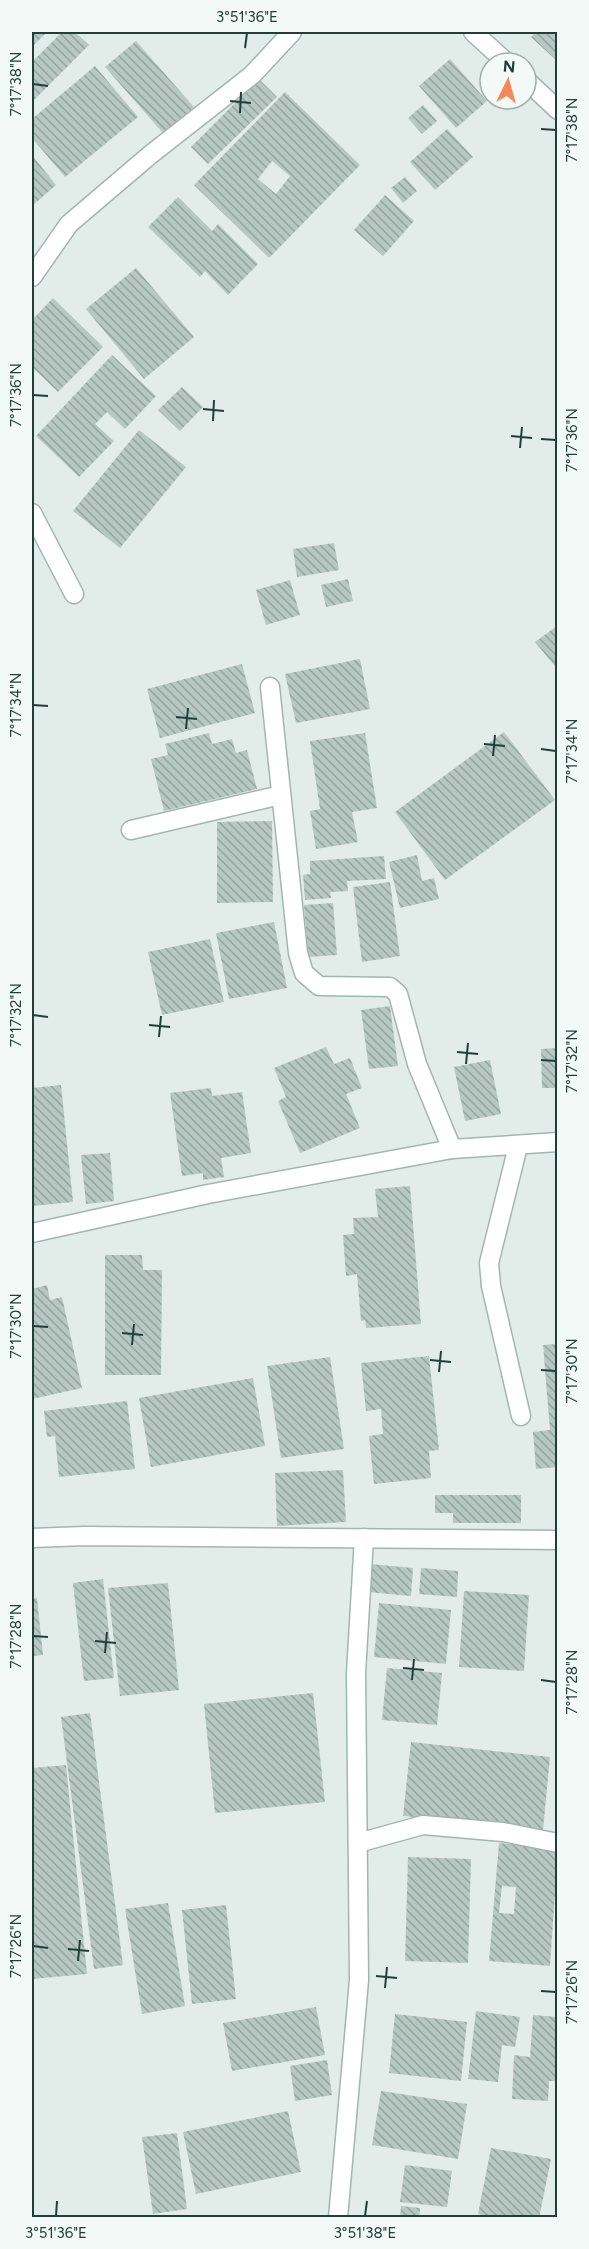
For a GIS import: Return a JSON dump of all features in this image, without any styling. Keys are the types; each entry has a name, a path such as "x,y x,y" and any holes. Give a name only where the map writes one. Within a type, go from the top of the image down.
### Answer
{"street":[{"path":"32,277 69,224 150,155 252,75 292,32"},
{"path":"474,32 494,51"},
{"path":"538,91 558,110"},
{"path":"32,513 74,594"},
{"path":"270,687 298,953 304,973 319,986 390,987 398,994 417,1064 452,1149"},
{"path":"130,830 281,795"},
{"path":"32,1233 208,1194 452,1149 558,1143"},
{"path":"518,1146 489,1263 491,1286 521,1416"},
{"path":"32,1538 84,1536 558,1540"},
{"path":"338,2217 358,1980 356,1673 364,1538"},
{"path":"358,1843 423,1825 503,1832 558,1843"}],"building":[{"path":"32,32 47,32 32,47"},
{"path":"62,32 75,32 89,45 32,102 32,62"},
{"path":"536,32 558,32 558,62 531,37"},
{"path":"136,41 194,107 163,133 105,67"},
{"path":"450,59 478,91 478,109 456,128 419,86"},
{"path":"95,66 138,117 65,177 32,138 32,119"},
{"path":"259,79 277,97 208,164 191,147"},
{"path":"285,92 360,165 269,258 194,185","holes":["272,161 290,176 276,194 258,179"]},
{"path":"423,105 437,121 422,134 408,118"},
{"path":"447,129 473,157 435,190 410,162"},
{"path":"32,155 56,185 32,206"},
{"path":"405,177 417,191 403,203 391,188"},
{"path":"385,195 414,221 383,256 354,230"},
{"path":"178,197 212,231 218,224 258,264 228,295 205,271 200,277 148,227"},
{"path":"136,268 194,337 144,379 86,309"},
{"path":"53,298 103,347 58,392 32,367 32,320"},
{"path":"112,355 156,396 125,429 107,412 95,424 114,441 79,477 36,436"},
{"path":"182,387 203,407 180,431 158,410"},
{"path":"139,430 186,467 120,548 73,511"},
{"path":"334,543 339,570 297,577 293,549"},
{"path":"348,579 353,601 326,607 321,585"},
{"path":"290,580 300,615 266,625 256,590"},
{"path":"558,625 558,670 535,642"},
{"path":"360,659 370,709 296,723 285,674"},
{"path":"242,664 255,713 160,738 147,689"},
{"path":"504,732 555,800 445,880 395,812"},
{"path":"209,733 212,744 232,739 236,753 247,750 257,789 164,811 151,759 168,755 165,744"},
{"path":"365,733 377,808 352,812 358,842 316,849 310,811 320,809 310,741"},
{"path":"272,821 273,902 217,903 217,822"},
{"path":"417,855 422,881 434,878 439,899 400,908 389,862"},
{"path":"384,856 386,879 347,881 348,891 330,892 331,898 305,900 303,875 310,874 310,861"},
{"path":"390,882 400,956 362,962 353,887"},
{"path":"333,903 337,955 308,957 304,905"},
{"path":"274,922 287,988 229,999 216,933"},
{"path":"210,939 224,1002 162,1015 148,952"},
{"path":"390,1006 398,1066 369,1069 361,1010"},
{"path":"326,1047 334,1064 350,1058 362,1088 346,1094 360,1128 300,1153 278,1101 286,1097 274,1068"},
{"path":"558,1048 558,1088 542,1088 541,1049"},
{"path":"490,1060 501,1114 465,1121 454,1067"},
{"path":"61,1085 73,1202 32,1206 32,1088"},
{"path":"211,1088 212,1096 242,1092 251,1153 221,1158 224,1177 203,1180 203,1173 182,1176 170,1093"},
{"path":"110,1153 114,1201 86,1204 81,1155"},
{"path":"410,1186 421,1324 366,1328 365,1320 361,1321 357,1274 346,1276 343,1235 354,1234 353,1218 378,1217 375,1189"},
{"path":"105,1255 142,1255 143,1270 162,1270 161,1375 105,1375"},
{"path":"47,1285 50,1300 62,1297 82,1388 32,1399 32,1289"},
{"path":"558,1344 558,1467 536,1469 533,1432 550,1430 543,1345"},
{"path":"429,1356 439,1450 429,1451 431,1478 374,1484 369,1436 383,1434 381,1409 366,1411 361,1363"},
{"path":"330,1357 344,1449 281,1458 267,1366"},
{"path":"253,1378 265,1446 151,1467 139,1398"},
{"path":"127,1401 135,1469 59,1477 55,1436 47,1437 44,1411"},
{"path":"343,1470 346,1522 277,1526 275,1473"},
{"path":"435,1495 521,1495 521,1523 453,1523 453,1513 435,1513"},
{"path":"370,1564 413,1568 411,1596 368,1592"},
{"path":"421,1568 458,1571 457,1597 419,1594"},
{"path":"103,1579 114,1678 84,1681 73,1583"},
{"path":"168,1583 179,1690 120,1696 108,1588"},
{"path":"464,1591 529,1595 524,1671 459,1667"},
{"path":"37,1598 43,1655 32,1656 32,1599"},
{"path":"379,1603 451,1610 446,1664 374,1657"},
{"path":"387,1668 442,1673 437,1725 382,1720"},
{"path":"313,1693 325,1802 215,1813 204,1704"},
{"path":"90,1713 123,1965 94,1969 61,1717"},
{"path":"411,1742 550,1757 543,1830 403,1816"},
{"path":"66,1765 87,1974 32,1979 32,1768"},
{"path":"499,1843 558,1848 550,1966 489,1961","holes":["502,1886 516,1887 514,1914 499,1913"]},
{"path":"408,1857 471,1859 468,1963 405,1961"},
{"path":"168,1903 185,2006 142,2014 125,1909"},
{"path":"226,1905 236,1999 192,2004 182,1910"},
{"path":"316,2007 325,2055 232,2071 223,2023"},
{"path":"476,2011 520,2017 515,2047 502,2045 498,2082 468,2079"},
{"path":"395,2014 467,2022 461,2081 389,2073"},
{"path":"533,2015 558,2017 558,2081 549,2081 548,2101 512,2099 514,2055 530,2057"},
{"path":"327,2060 332,2095 295,2101 290,2066"},
{"path":"381,2091 467,2104 458,2159 372,2145"},
{"path":"288,2111 301,2172 196,2194 183,2132"},
{"path":"177,2133 187,2209 153,2214 142,2137"},
{"path":"491,2148 551,2159 539,2218 495,2218 478,2214"},
{"path":"405,2165 452,2171 447,2207 400,2202"},
{"path":"401,2206 420,2208 419,2218 400,2218"}]}
